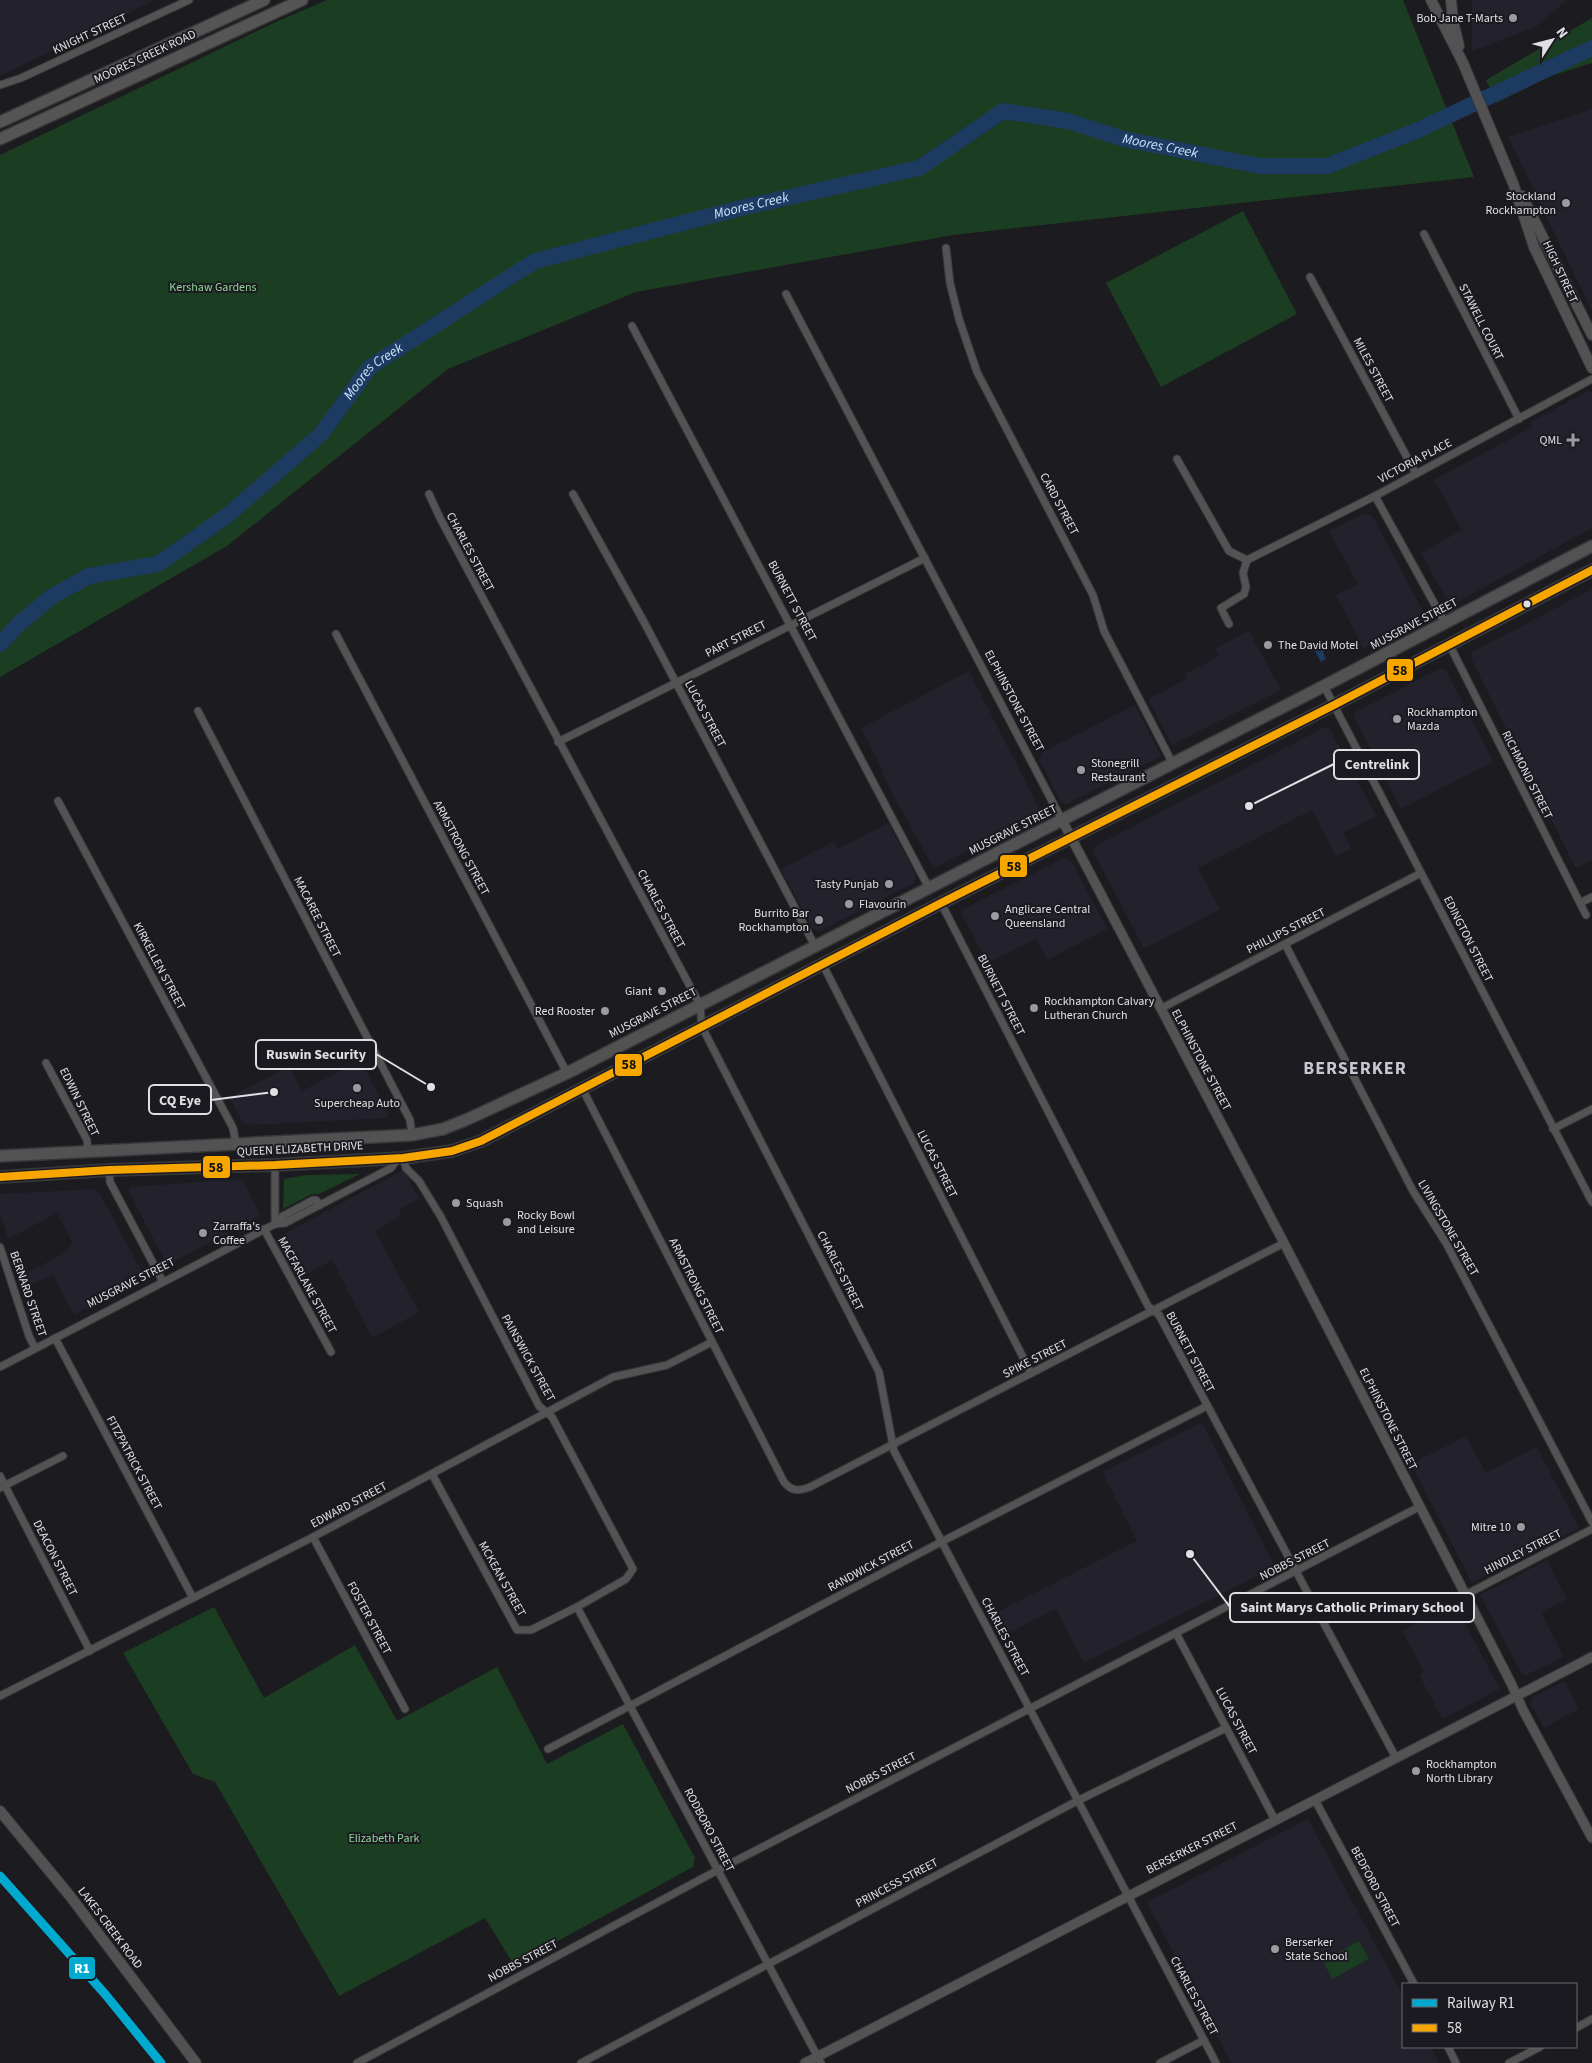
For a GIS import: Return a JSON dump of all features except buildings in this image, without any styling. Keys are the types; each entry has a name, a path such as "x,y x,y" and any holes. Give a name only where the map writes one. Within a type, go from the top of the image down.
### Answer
{"highway":[{"name":"MOORES CREEK ROAD","path":"0,122 264,0"},
{"name":"MOORES CREEK ROAD","path":"0,139 302,0"}],"main road":[{"name":"HIGH STREET","path":"1432,0 1463,63 1512,179 1534,247 1592,368"},
{"name":"HIGH STREET","path":"1451,0 1453,21 1463,63"},
{"name":"HIGH STREET","path":"1512,179 1526,202 1592,335"},
{"name":"MUSGRAVE STREET","path":"443,1129 498,1106 567,1073 1173,764 1592,546"},
{"path":"582,1088 941,903 1334,705 1592,570"},
{"name":"QUEEN ELIZABETH DRIVE","path":"0,1177 109,1170 275,1165 400,1158 452,1151 481,1140 582,1088"},
{"name":"QUEEN ELIZABETH DRIVE","path":"0,1156 412,1135 443,1129"},
{"name":"LAKES CREEK ROAD","path":"0,1811 70,1896 196,2063"}],"street":[{"name":"KNIGHT STREET","path":"0,85 21,78 189,0"},
{"name":"STAWELL COURT","path":"1424,234 1518,419"},
{"name":"CARD STREET","path":"946,248 950,283 959,319 977,372 1094,595 1104,631 1173,764"},
{"path":"1544,269 1557,263"},
{"name":"MILES STREET","path":"1310,277 1416,474"},
{"name":"ELPHINSTONE STREET","path":"786,294 1284,1243 1592,1838"},
{"name":"BURNETT STREET","path":"632,326 929,888"},
{"name":"VICTORIA PLACE","path":"1247,560 1375,496 1592,379"},
{"path":"1177,459 1229,551 1247,560 1243,574 1246,587 1244,594 1220,608 1229,624"},
{"name":"CHARLES STREET","path":"429,494 558,742 700,1005 702,1027 879,1372 894,1452 1216,2063"},
{"name":"LUCAS STREET","path":"573,494 676,682 815,946"},
{"path":"1375,496 1446,623"},
{"name":"PART STREET","path":"558,742 925,558"},
{"name":"ARMSTRONG STREET","path":"336,634 567,1073"},
{"name":"RICHMOND STREET","path":"1449,644 1586,915"},
{"name":"EDINGTON STREET","path":"1324,686 1592,1202"},
{"name":"MACAREE STREET","path":"198,711 409,1118 412,1135"},
{"name":"KIRKELLEN STREET","path":"58,801 233,1128 236,1144"},
{"name":"PHILLIPS STREET","path":"1160,1009 1421,873"},
{"path":"1580,903 1592,897"},
{"name":"BURNETT STREET","path":"941,903 1148,1306 1159,1315 1396,1758"},
{"name":"LIVINGSTONE STREET","path":"1285,944 1413,1191 1446,1243 1592,1522"},
{"name":"LUCAS STREET","path":"823,965 1031,1373"},
{"name":"EDWIN STREET","path":"46,1063 87,1140 88,1152"},
{"name":"ARMSTRONG STREET","path":"582,1088 784,1482 788,1488 794,1490"},
{"path":"1554,1129 1592,1109"},
{"name":"MUSGRAVE STREET","path":"0,1367 264,1229 275,1224 285,1223 391,1168 400,1158"},
{"name":"PAINSWICK STREET","path":"400,1158 406,1168 419,1181 441,1217 538,1406 552,1417 633,1569"},
{"path":"275,1165 275,1224"},
{"path":"109,1170 112,1185 163,1282"},
{"name":"MACFARLANE STREET","path":"264,1229 331,1352"},
{"name":"SPIKE STREET","path":"794,1490 810,1487 1284,1243"},
{"name":"BERNARD STREET","path":"0,1247 29,1336 35,1348"},
{"name":"FITZPATRICK STREET","path":"55,1338 194,1598"},
{"name":"EDWARD STREET","path":"0,1696 313,1537 613,1377 667,1365 712,1342"},
{"name":"RANDWICK STREET","path":"548,1749 941,1542 1207,1406"},
{"path":"2,1487 63,1456"},
{"name":"MCKEAN STREET","path":"432,1474 517,1630 531,1630 576,1607 626,1579 633,1569"},
{"name":"DEACON STREET","path":"0,1476 2,1487 90,1651"},
{"name":"NOBBS STREET","path":"357,2063 718,1870 1419,1507"},
{"name":"HINDLEY STREET","path":"1465,1595 1592,1529"},
{"name":"FOSTER STREET","path":"313,1537 406,1709"},
{"name":"RODBORO STREET","path":"576,1607 819,2060"},
{"name":"LUCAS STREET","path":"1176,1633 1275,1820"},
{"name":"BERSERKER STREET","path":"805,2063 819,2060 1128,1895 1592,1657"},
{"name":"PRINCESS STREET","path":"581,2063 767,1963 1079,1800 1226,1728"},
{"name":"BEDFORD STREET","path":"1315,1800 1413,1983"},
{"path":"1577,2027 1592,2019"},
{"path":"1160,2063 1204,2040"},
{"path":"1448,2048 1456,2063"},
{"path":"1510,2063 1538,2048"}],"shaded area":[{"path":"0,0 155,0 0,76"},
{"path":"1472,0 1567,0 1536,27 1472,51"},
{"name":"Stockland Rockhampton","path":"1592,109 1592,311 1508,137"},
{"path":"1587,391 1592,392 1592,528 1457,602 1447,600 1421,553 1462,530 1434,480 1532,427 1530,423"},
{"path":"1365,513 1372,515 1424,613 1423,618 1363,648 1336,595 1358,584 1329,531"},
{"path":"1592,589 1592,860 1576,869 1471,658 1472,652"},
{"path":"1249,631 1281,690 1172,745 1148,699 1187,679 1185,674 1219,656 1215,649"},
{"path":"1441,668 1446,670 1493,762 1401,809 1354,716 1355,712"},
{"path":"969,671 1041,812 936,867 931,864 882,774 884,773 861,728"},
{"path":"1135,705 1161,756 1067,804 1062,803 1039,760 1042,752"},
{"path":"1325,727 1330,729 1376,816 1344,832 1351,849 1336,856 1312,810 1198,868 1220,909 1144,949 1093,851 1095,846"},
{"path":"888,823 916,875 914,883 820,931 813,929 781,869 833,842 838,849"},
{"path":"1064,858 1071,860 1107,929 1047,960 1036,939 988,963 960,911"},
{"path":"360,1060 389,1114 387,1118 248,1125 243,1123 229,1097 289,1067 302,1091"},
{"path":"402,1171 406,1174 419,1199 401,1208 399,1217 375,1231 419,1312 372,1338 332,1260 297,1280 275,1241 278,1237"},
{"path":"239,1179 244,1182 261,1216 167,1265 128,1190 131,1187"},
{"path":"94,1189 99,1192 145,1277 74,1315 53,1274 22,1290 20,1277 66,1252 72,1242 57,1213 8,1239 0,1213 0,1194"},
{"path":"1202,1422 1275,1567 1084,1663 1056,1609 1004,1635 993,1614 1137,1541 1102,1472"},
{"path":"1466,1436 1486,1473 1537,1447 1579,1528 1472,1583 1411,1464"},
{"path":"1547,1560 1567,1599 1541,1612 1564,1657 1526,1675 1522,1674 1480,1595"},
{"path":"1454,1603 1500,1689 1442,1719 1419,1675 1424,1671 1402,1631"},
{"path":"1565,1681 1579,1709 1544,1728 1531,1704 1533,1697"},
{"name":"Berserker State School","path":"1308,1819 1402,1994 1402,2048 1432,2048 1439,2063 1231,2063 1147,1902"}],"green space":[{"name":"Kershaw Gardens","path":"327,0 1403,0 1474,177 953,235 636,292 448,369 227,546 0,677 0,155 278,21"},
{"path":"1592,18 1592,63 1548,77 1496,103 1486,80"},
{"path":"1243,211 1297,314 1161,387 1106,283"},
{"path":"360,1174 319,1194 312,1194 283,1209 284,1179 306,1175"},
{"name":"Elizabeth Park","path":"214,1607 264,1698 355,1645 397,1721 497,1667 547,1764 623,1724 695,1858 693,1867 514,1965 485,1918 339,1996 215,1782 193,1774 123,1653"},
{"path":"1359,1941 1369,1959 1332,1979 1323,1961"}],"water":[{"path":"1320,646 1326,648 1323,653 1326,659 1321,662 1315,651"}],"waterway":[{"name":"Moores Creek","path":"0,644 20,623 51,597 89,576 158,564 228,515 321,434 370,367 535,261 745,207 919,168 1003,111 1068,121 1124,139 1259,166 1327,166 1416,131 1592,48"}],"rail line":[{"name":"R1","path":"0,1876 105,1994 161,2063"}],"transit line":[{"name":"58","path":"0,1177 109,1170 275,1165 403,1158 452,1151 481,1141 941,903 1334,705 1592,570"}],"place":[{"name":"Bob Jane T-Marts","path":"1513,18"},
{"name":"Stockland Rockhampton","path":"1566,203"},
{"name":"QML","path":"1573,440"},
{"name":"The David Motel","path":"1268,645"},
{"name":"Rockhampton Mazda","path":"1397,719"},
{"name":"Stonegrill Restaurant","path":"1081,770"},
{"name":"Centrelink","path":"1249,806"},
{"name":"Tasty Punjab","path":"889,884"},
{"name":"Flavourin","path":"849,904"},
{"name":"Anglicare Central Queensland","path":"995,916"},
{"name":"Burrito Bar Rockhampton","path":"819,920"},
{"name":"Giant","path":"662,991"},
{"name":"Rockhampton Calvary Lutheran Church","path":"1034,1008"},
{"name":"Red Rooster","path":"605,1011"},
{"name":"Ruswin Security","path":"431,1087"},
{"name":"Supercheap Auto","path":"357,1088"},
{"name":"CQ Eye","path":"274,1092"},
{"name":"Squash","path":"456,1203"},
{"name":"Rocky Bowl and Leisure","path":"507,1222"},
{"name":"Zarraffa's Coffee","path":"203,1233"},
{"name":"Mitre 10","path":"1521,1527"},
{"name":"Saint Marys Catholic Primary School","path":"1190,1554"},
{"name":"Rockhampton North Library","path":"1416,1771"},
{"name":"Berserker State School","path":"1275,1949"}],"district":[{"name":"BERSERKER","path":"1355,1068"}]}
